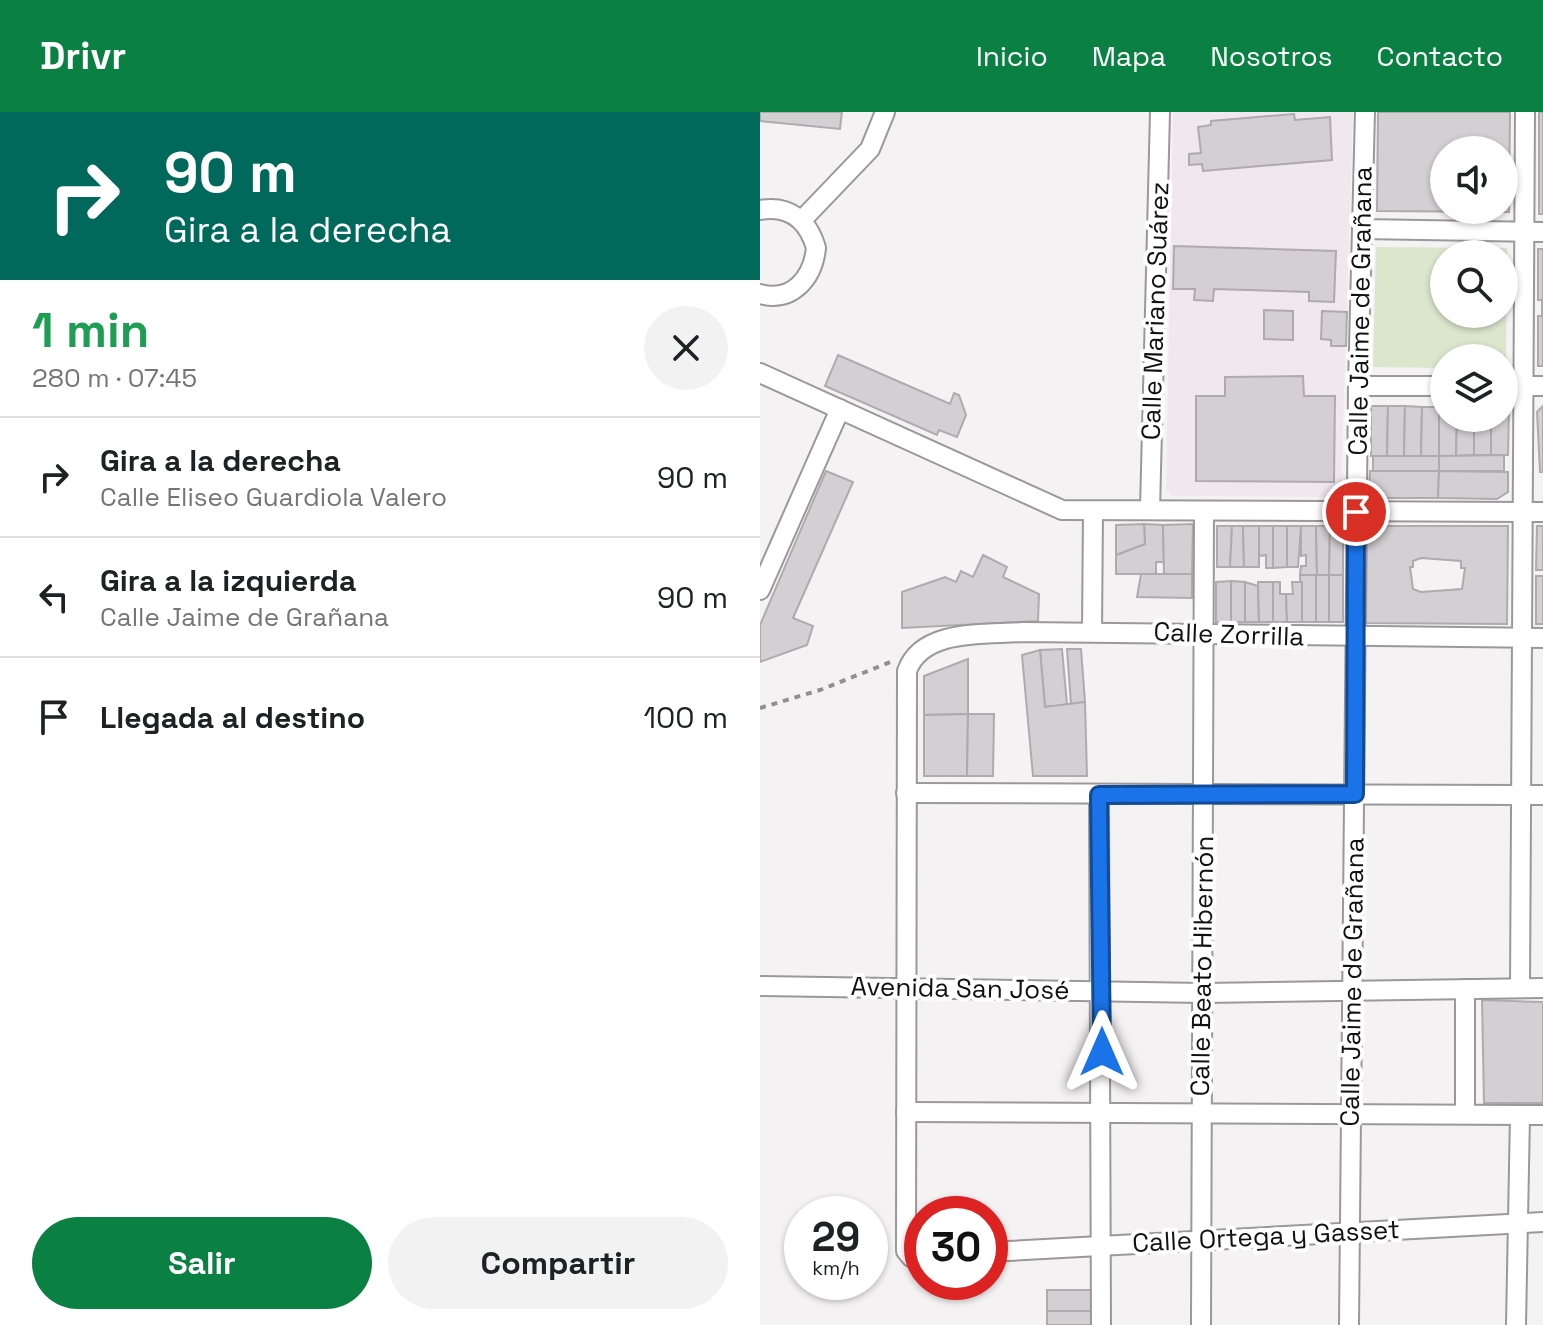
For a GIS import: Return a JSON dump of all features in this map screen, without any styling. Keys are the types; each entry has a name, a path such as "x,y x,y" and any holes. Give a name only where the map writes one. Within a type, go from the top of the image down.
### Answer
{"street":[{"path":"802,220 870,149 885,112"},
{"name":"Calle Mariano Suárez","path":"1150,510 1160,112"},
{"name":"Calle Jaime de Grañana","path":"1349,1325 1356,512 1365,112"},
{"path":"1517,344 1524,231 1525,112"},
{"path":"760,210 788,211 802,220 816,248 808,278 796,289 782,295 760,294"},
{"path":"1362,229 1543,232"},
{"path":"760,373 1062,510 1543,512"},
{"path":"1358,386 1430,386"},
{"path":"1518,386 1543,386"},
{"path":"760,590 840,409"},
{"path":"1517,432 1522,512 1520,988"},
{"path":"1092,632 1093,511"},
{"name":"Calle Beato Hibernón","path":"1201,1325 1204,511"},
{"name":"Calle Zorrilla","path":"917,652 941,640 964,636 1092,632 1203,632 1355,638 1543,638"},
{"path":"911,1196 906,1112 907,671 917,652"},
{"path":"906,793 1543,795"},
{"path":"1099,795 1101,1325"},
{"name":"Avenida San José","path":"760,986 1204,993 1543,988"},
{"path":"1465,989 1465,1114"},
{"path":"906,1112 1543,1115"},
{"path":"1516,1325 1520,1115"},
{"name":"Calle Ortega y Gasset","path":"1008,1251 1349,1230 1543,1222"}],"path":[{"path":"760,708 820,690 917,652"}],"shaded area":[{"path":"1173,112 1353,112 1341,490 1336,497 1172,496 1166,490"}],"green space":[{"path":"1376,247 1430,247 1430,328 1506,328 1506,344 1430,344 1430,368 1373,367"}],"building":[{"path":"760,112 842,112 840,129 760,121"},
{"path":"1378,112 1510,112 1510,136 1430,136 1430,211 1377,211"},
{"path":"1539,112 1543,112 1543,214 1539,214"},
{"path":"1294,114 1295,120 1330,117 1332,160 1203,171 1202,164 1189,165 1189,154 1201,153 1198,127 1211,125 1211,121"},
{"path":"1174,246 1336,251 1334,302 1309,301 1309,292 1214,289 1213,301 1194,300 1195,289 1173,289"},
{"path":"1538,249 1543,249 1543,366 1538,366 1538,316 1542,316 1542,300 1538,300"},
{"path":"1264,310 1293,311 1293,340 1264,339"},
{"path":"1322,311 1347,312 1346,346 1331,346 1331,340 1321,339"},
{"path":"838,355 950,404 954,393 959,395 966,415 957,437 939,430 937,435 825,386"},
{"path":"1303,376 1304,396 1335,396 1334,482 1196,481 1196,396 1225,396 1225,377"},
{"path":"1371,406 1388,406 1387,456 1371,456"},
{"path":"1388,406 1405,406 1404,456 1387,456"},
{"path":"1405,406 1422,407 1421,456 1404,456"},
{"path":"1543,406 1543,472 1540,472 1537,412"},
{"path":"1422,407 1430,407 1430,432 1439,432 1439,456 1421,456"},
{"path":"1439,432 1457,432 1456,456 1439,456"},
{"path":"1457,432 1474,432 1474,455 1456,456"},
{"path":"1474,432 1491,432 1491,455 1474,455"},
{"path":"1491,432 1508,432 1508,455 1491,455"},
{"path":"1504,455 1504,471 1439,471 1439,456"},
{"path":"1373,456 1439,456 1439,471 1373,471"},
{"path":"826,471 853,482 793,618 813,626 807,645 760,662 760,625"},
{"path":"1370,471 1439,471 1438,498 1379,498 1369,492"},
{"path":"1439,471 1508,472 1508,492 1497,499 1438,498"},
{"path":"1144,524 1163,525 1164,562 1156,562 1156,574 1116,574 1116,555 1145,544"},
{"path":"1144,524 1145,544 1116,555 1116,525"},
{"path":"1193,524 1192,574 1164,574 1163,525"},
{"path":"1217,526 1232,526 1230,567 1217,567"},
{"path":"1232,526 1243,526 1244,567 1230,567"},
{"path":"1243,526 1259,526 1259,567 1244,567"},
{"path":"1259,526 1273,526 1273,568 1266,568 1266,555 1259,556"},
{"path":"1273,526 1287,526 1287,567 1273,568"},
{"path":"1287,526 1301,526 1298,567 1287,567"},
{"path":"1301,526 1316,526 1317,575 1300,575 1301,566 1306,566 1306,555 1301,556"},
{"path":"1316,526 1330,526 1329,575 1317,575"},
{"path":"1330,526 1343,527 1343,575 1329,575"},
{"path":"1367,526 1508,526 1507,624 1366,623","holes":["1421,558 1461,561 1461,568 1465,568 1462,589 1421,592 1413,589 1410,567 1413,567 1413,561"]},
{"path":"1537,526 1543,526 1543,570 1536,570"},
{"path":"983,555 1007,567 1003,577 1039,594 1038,621 902,628 902,592 945,577 956,582 961,571 973,577"},
{"path":"1141,574 1192,574 1192,598 1137,597"},
{"path":"1300,575 1316,575 1316,622 1302,622"},
{"path":"1316,575 1329,575 1329,622 1316,622"},
{"path":"1329,575 1343,575 1343,622 1329,622"},
{"path":"1536,576 1543,576 1543,624 1536,624"},
{"path":"1231,581 1231,622 1216,622 1216,582"},
{"path":"1231,581 1245,582 1245,622 1231,622"},
{"path":"1245,582 1258,586 1259,622 1245,622"},
{"path":"1258,582 1273,582 1273,622 1259,622"},
{"path":"1273,582 1280,582 1280,594 1286,594 1287,622 1273,622"},
{"path":"1292,582 1302,582 1302,622 1287,622 1286,594 1293,594"},
{"path":"1062,649 1067,705 1045,707 1040,650"},
{"path":"1067,649 1081,649 1085,702 1071,704"},
{"path":"1040,650 1045,707 1085,702 1087,776 1033,776 1022,655"},
{"path":"968,659 968,714 924,715 924,676"},
{"path":"968,714 967,776 924,776 924,715"},
{"path":"968,714 994,714 993,776 967,776"},
{"path":"1482,1000 1543,1002 1543,1103 1484,1103"},
{"path":"1047,1290 1091,1290 1091,1311 1047,1311"},
{"path":"1047,1311 1091,1311 1091,1325 1047,1325"}],"route":[{"path":"1102,1052 1099,795 1355,794 1356,512"}]}
